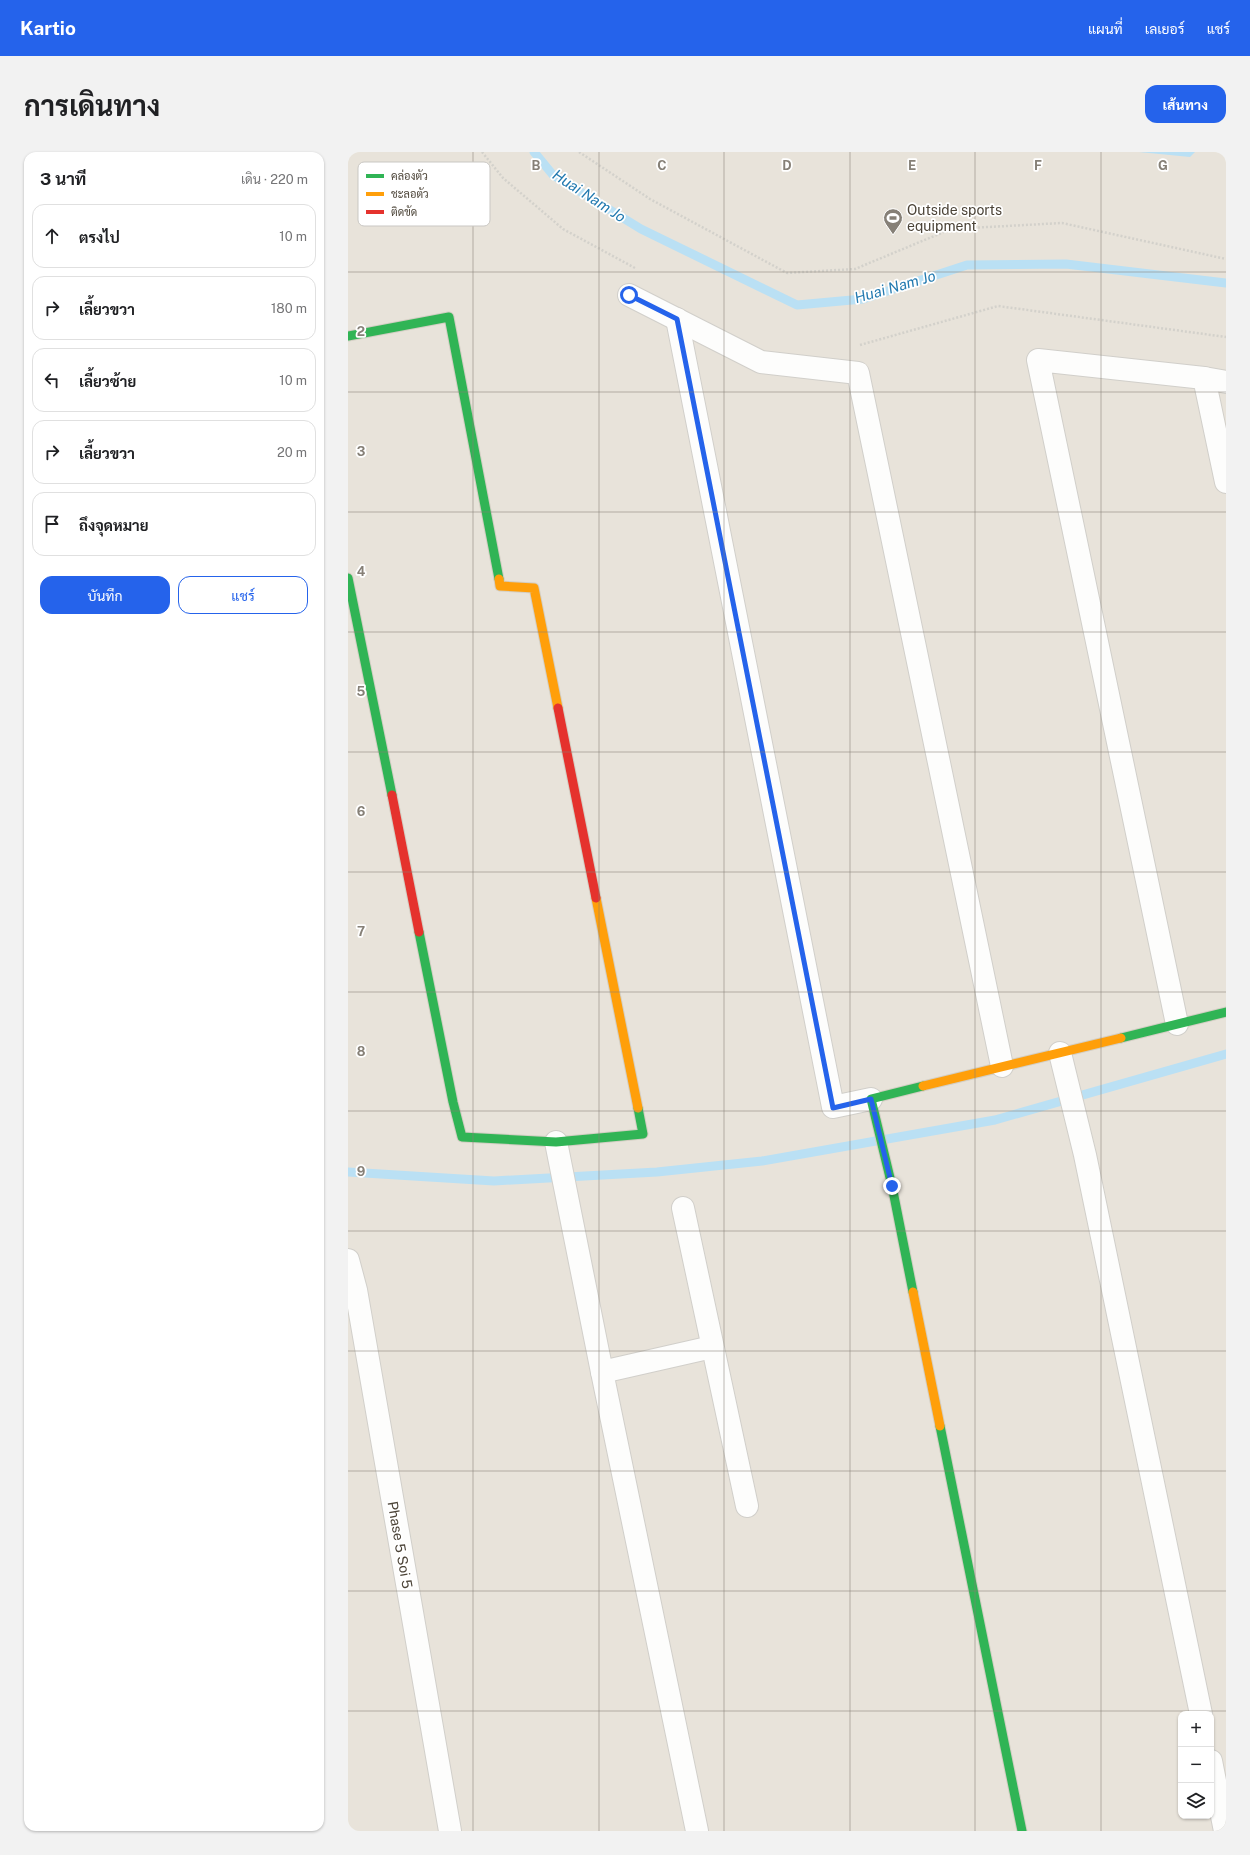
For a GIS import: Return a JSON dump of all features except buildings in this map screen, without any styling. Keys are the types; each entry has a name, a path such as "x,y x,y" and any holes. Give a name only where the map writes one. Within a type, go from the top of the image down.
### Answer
{"street":[{"path":"629,295 761,362 858,373 1002,1066"},
{"path":"348,336 449,316 500,586 534,588 643,1134 556,1142 462,1137 453,1102 348,578"},
{"path":"677,319 833,1108 1226,1012"},
{"path":"1177,1024 1038,360 1204,378 1226,382"},
{"path":"1204,378 1226,482"},
{"path":"1060,1053 1086,1163 1200,1711"},
{"path":"871,1099 886,1162 1022,1831"},
{"path":"556,1142 602,1372 698,1831"},
{"path":"683,1208 747,1506"},
{"name":"Phase 5 Soi 5","path":"348,1260 352,1291 450,1831"},
{"path":"602,1372 712,1347"},
{"path":"1214,1776 1226,1831"}],"path":[{"path":"482,152 503,178 563,228 638,269"},
{"path":"579,152 650,200 787,273 855,269 951,229 1062,223 1226,259"},
{"path":"852,344 860,345 998,306 1226,337"}],"shaded area":[{"path":"348,152 1226,152 1226,1831 348,1831"}],"water":[{"path":"1139,152 1195,152 1190,157"}],"waterway":[{"name":"Huai Nam Jo","path":"534,152 553,175 641,229 797,305 863,299 967,265 1066,264 1226,283"},
{"path":"348,1172 494,1181 657,1172 762,1161 995,1120 1226,1054"}],"traffic: fast":[{"path":"348,336 449,317 499,579"},
{"path":"348,578 392,795"},
{"path":"419,932 453,1102 462,1137 556,1142 643,1134 638,1108"},
{"path":"1121,1038 1226,1012"},
{"path":"913,1292 892,1186 871,1099 923,1086"},
{"path":"940,1426 1022,1831"}],"traffic: slow":[{"path":"499,579 500,586 534,588 558,708"},
{"path":"596,898 638,1108"},
{"path":"923,1086 1121,1038"},
{"path":"913,1292 940,1426"}],"traffic: jam":[{"path":"558,708 596,898"},
{"path":"392,795 419,932"}],"place":[{"name":"Outside sports equipment","path":"893,235"}],"route":[{"path":"629,295 677,319 833,1108 871,1099 892,1186"}]}
